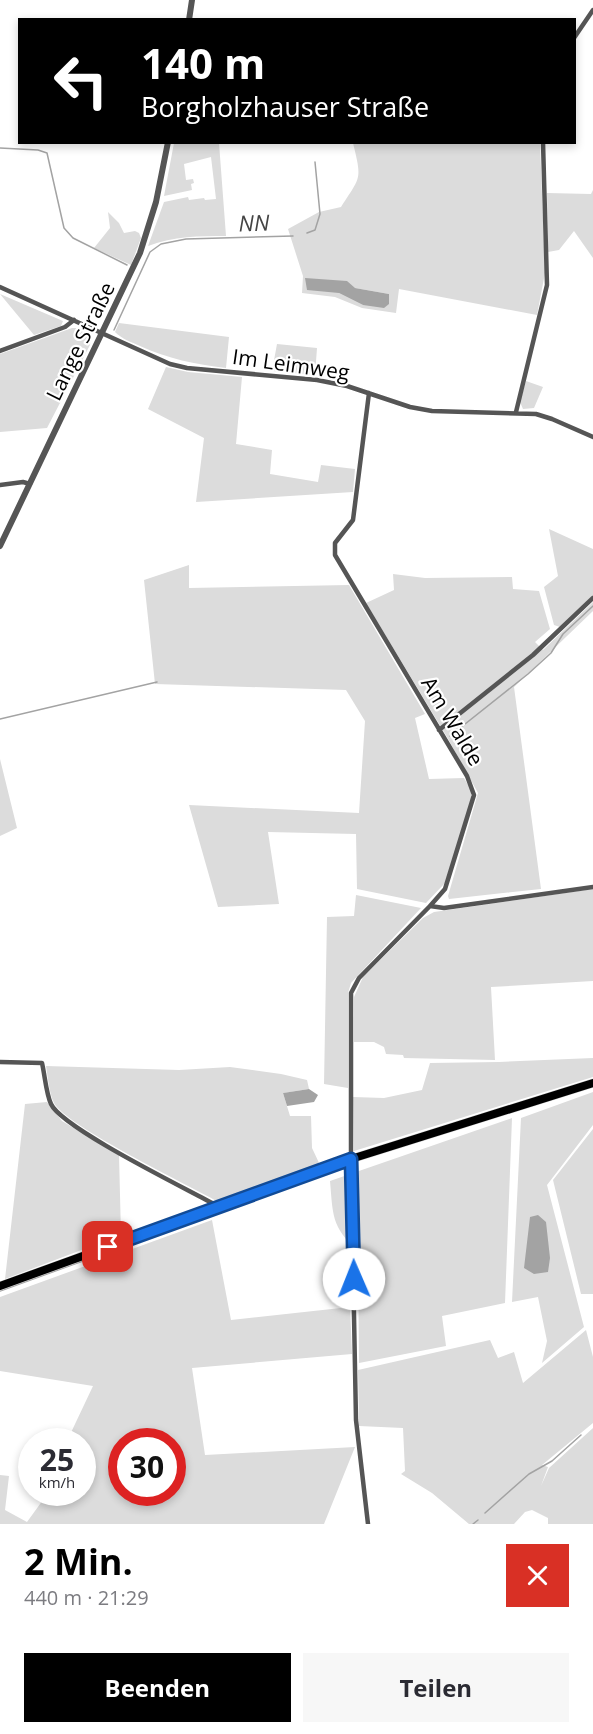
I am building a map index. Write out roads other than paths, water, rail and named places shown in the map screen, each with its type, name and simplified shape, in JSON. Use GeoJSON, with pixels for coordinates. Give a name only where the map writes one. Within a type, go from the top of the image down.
{"type":"FeatureCollection","features":[{"type":"Feature","properties":{"kind":"main road"},"geometry":{"type":"LineString","coordinates":[[0,1286],[351,1159],[593,1083]]}},
{"type":"Feature","properties":{"kind":"street"},"geometry":{"type":"LineString","coordinates":[[189,18],[192,0]]}},
{"type":"Feature","properties":{"kind":"street"},"geometry":{"type":"LineString","coordinates":[[576,36],[593,10]]}},
{"type":"Feature","properties":{"kind":"street","name":"Lange Straße"},"geometry":{"type":"LineString","coordinates":[[0,546],[132,270],[149,228],[168,144]]}},
{"type":"Feature","properties":{"kind":"street"},"geometry":{"type":"LineString","coordinates":[[516,412],[547,285],[543,144]]}},
{"type":"Feature","properties":{"kind":"street","name":"Im Leimweg"},"geometry":{"type":"LineString","coordinates":[[0,287],[154,358],[187,368],[317,380],[369,393],[410,407],[432,411],[536,414],[593,437]]}},
{"type":"Feature","properties":{"kind":"street"},"geometry":{"type":"LineString","coordinates":[[0,351],[65,327],[74,320]]}},
{"type":"Feature","properties":{"kind":"street","name":"Am Walde"},"geometry":{"type":"LineString","coordinates":[[368,1524],[356,1420],[351,1159],[351,993],[358,978],[445,889],[474,795],[467,776],[335,555],[335,543],[353,520],[369,393]]}},
{"type":"Feature","properties":{"kind":"street"},"geometry":{"type":"LineString","coordinates":[[0,485],[23,482],[30,484]]}},
{"type":"Feature","properties":{"kind":"street"},"geometry":{"type":"LineString","coordinates":[[439,730],[533,655],[593,598]]}},
{"type":"Feature","properties":{"kind":"street"},"geometry":{"type":"LineString","coordinates":[[430,906],[444,908],[593,887]]}},
{"type":"Feature","properties":{"kind":"street"},"geometry":{"type":"LineString","coordinates":[[0,1062],[42,1063],[51,1105],[64,1119],[104,1144],[214,1204],[216,1208]]}},
{"type":"Feature","properties":{"kind":"waterway"},"geometry":{"type":"LineString","coordinates":[[0,148],[38,150],[47,153],[64,228],[73,238],[127,265]]}},
{"type":"Feature","properties":{"kind":"waterway","name":"NN"},"geometry":{"type":"LineString","coordinates":[[307,233],[315,230],[320,214],[315,162]]}},
{"type":"Feature","properties":{"kind":"waterway","name":"NN"},"geometry":{"type":"LineString","coordinates":[[114,330],[150,252],[161,244],[186,239],[293,236]]}},
{"type":"Feature","properties":{"kind":"waterway"},"geometry":{"type":"LineString","coordinates":[[450,736],[528,674],[551,653],[563,634],[593,606]]}},
{"type":"Feature","properties":{"kind":"waterway"},"geometry":{"type":"LineString","coordinates":[[0,719],[157,682]]}},
{"type":"Feature","properties":{"kind":"waterway"},"geometry":{"type":"LineString","coordinates":[[148,1237],[207,1216]]}},
{"type":"Feature","properties":{"kind":"waterway"},"geometry":{"type":"LineString","coordinates":[[0,1291],[138,1241]]}},
{"type":"Feature","properties":{"kind":"waterway"},"geometry":{"type":"LineString","coordinates":[[485,1513],[529,1474],[552,1461],[581,1435]]}},
{"type":"Feature","properties":{"kind":"waterway"},"geometry":{"type":"LineString","coordinates":[[473,1524],[478,1520]]}}]}
